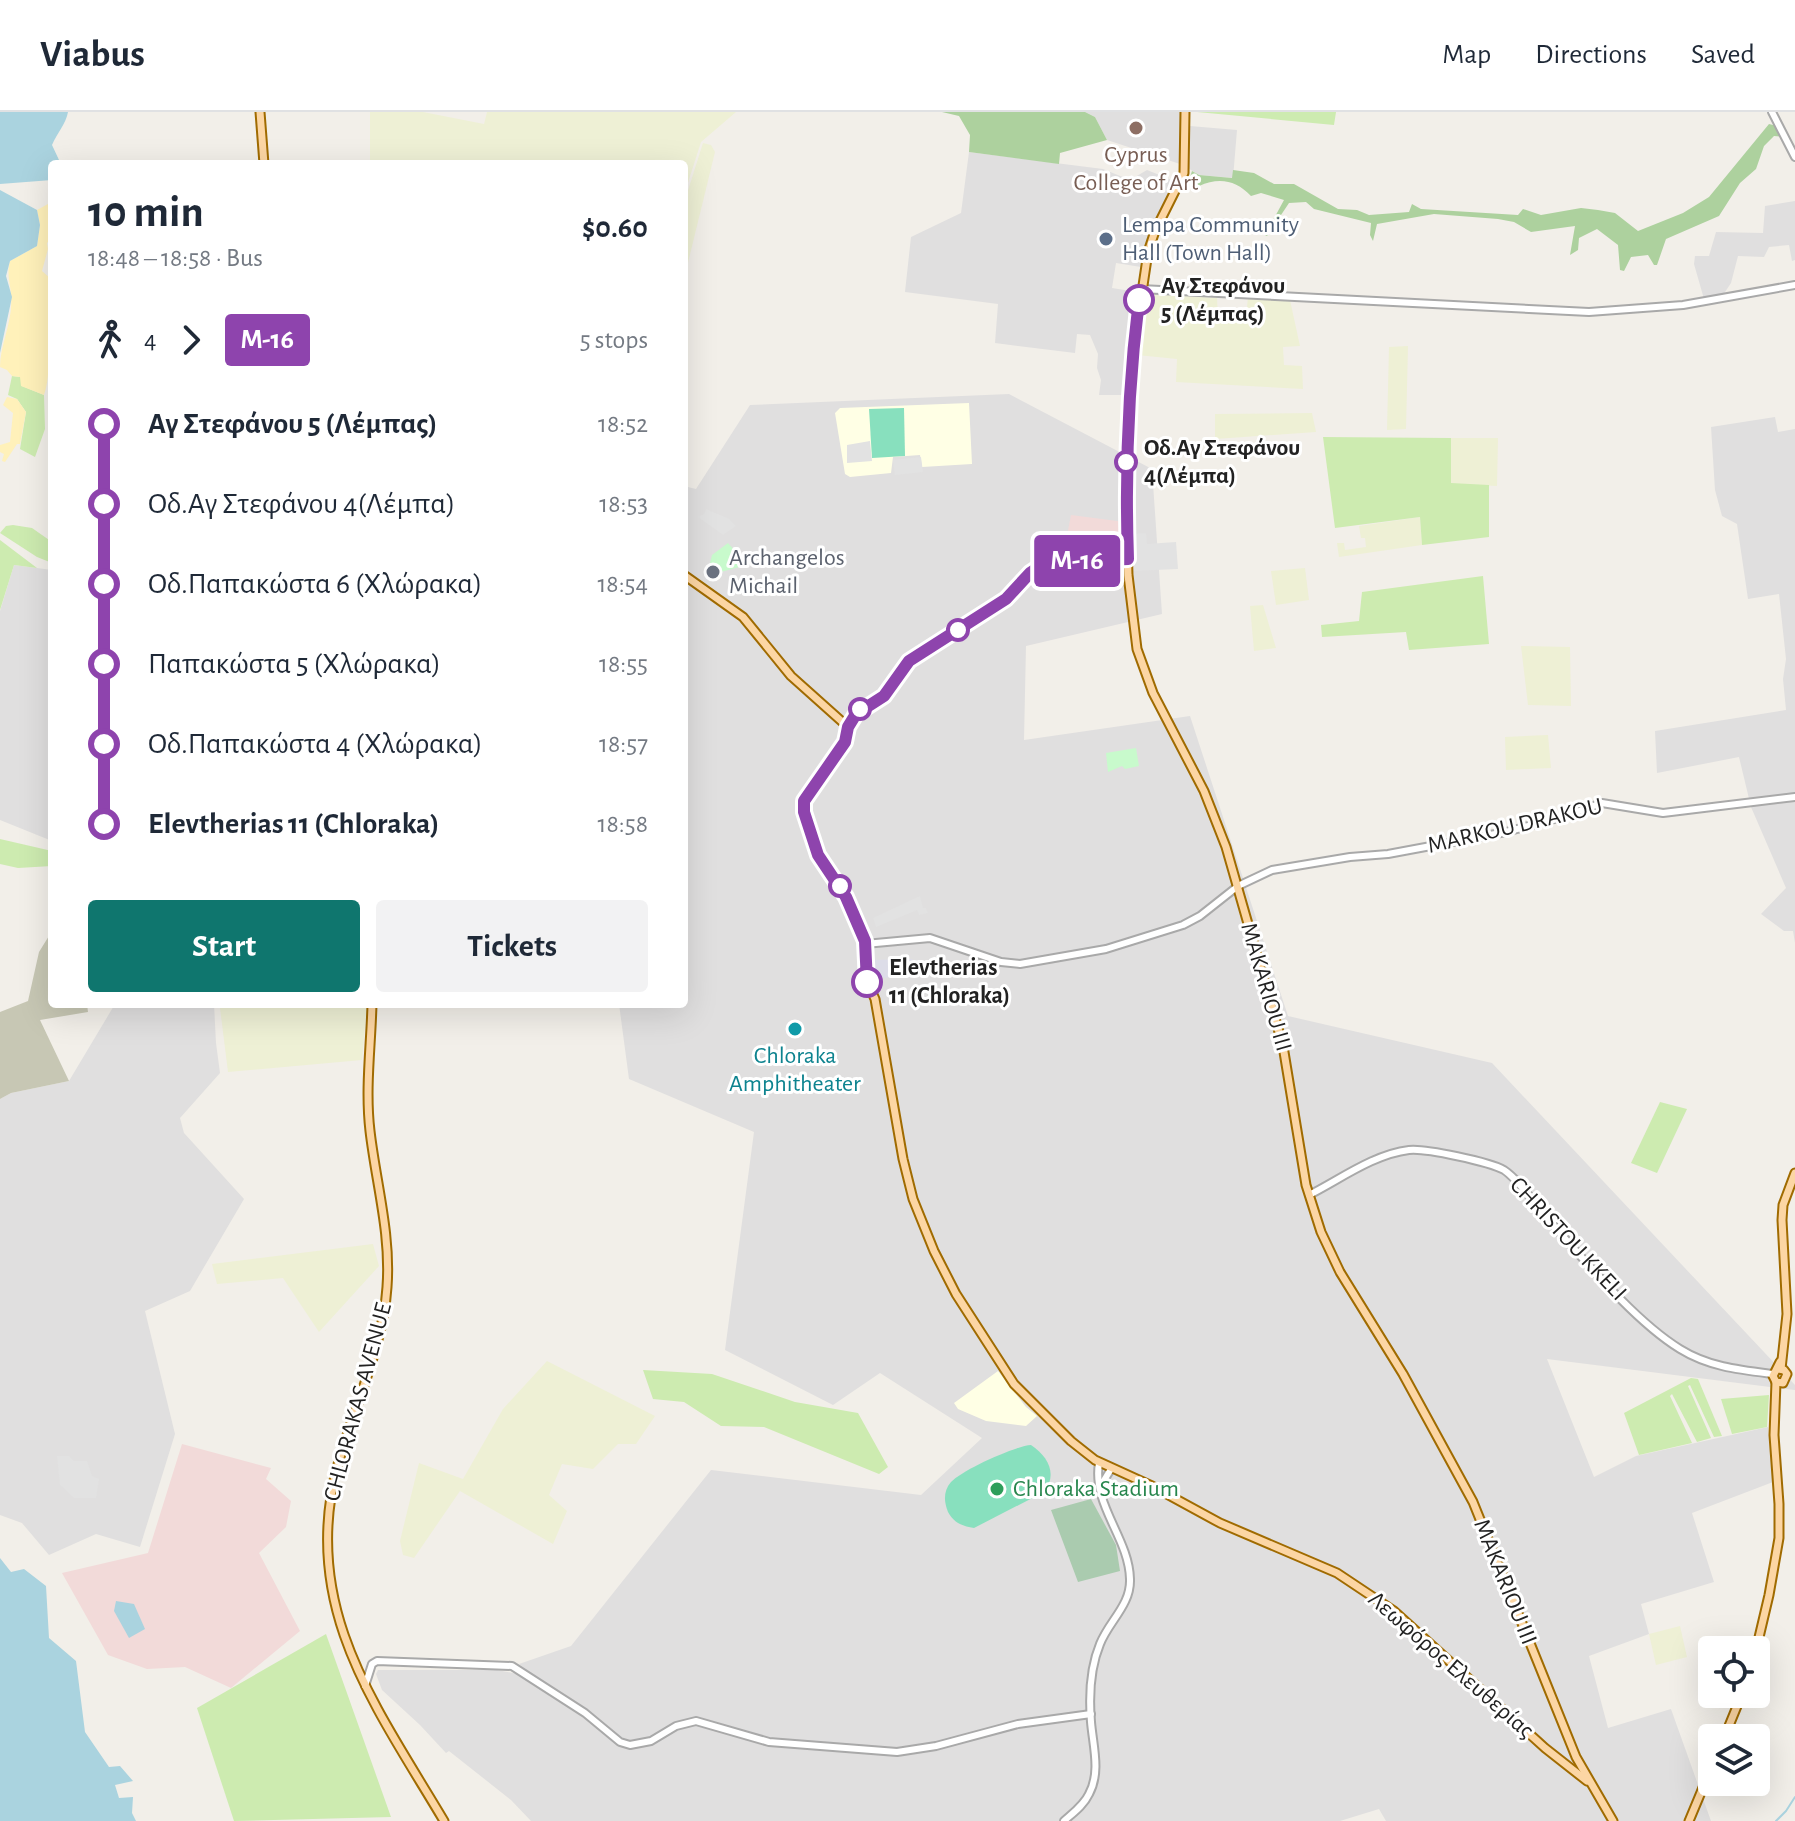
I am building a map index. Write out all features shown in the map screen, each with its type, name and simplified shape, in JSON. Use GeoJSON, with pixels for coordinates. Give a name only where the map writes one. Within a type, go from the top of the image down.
{"type":"FeatureCollection","features":[{"type":"Feature","properties":{"kind":"main road"},"geometry":{"type":"LineString","coordinates":[[260,112],[264,160]]}},
{"type":"Feature","properties":{"kind":"main road","name":"MAKARIOU III"},"geometry":{"type":"LineString","coordinates":[[1185,112],[1184,173],[1153,235],[1141,289],[1127,412],[1125,479],[1128,559],[1137,649],[1146,678],[1208,801],[1238,886],[1285,1054],[1309,1195],[1321,1232],[1336,1264],[1397,1363],[1473,1502],[1576,1757],[1613,1821]]}},
{"type":"Feature","properties":{"kind":"main road"},"geometry":{"type":"LineString","coordinates":[[688,578],[743,617],[791,676],[848,727],[860,709],[884,696],[909,661],[1006,599],[1040,566],[1052,562],[1128,559]]}},
{"type":"Feature","properties":{"kind":"main road","name":"Λεωφόρος Ελευθερίας"},"geometry":{"type":"LineString","coordinates":[[848,727],[845,742],[807,795],[803,807],[818,855],[846,897],[865,944],[868,984],[874,996],[913,1199],[956,1294],[1014,1384],[1071,1441],[1099,1463],[1152,1486],[1220,1523],[1337,1573],[1370,1593],[1589,1782]]}},
{"type":"Feature","properties":{"kind":"main road","name":"CHLORAKAS AVENUE"},"geometry":{"type":"LineString","coordinates":[[372,1008],[369,1117],[384,1213],[387,1286],[377,1341],[335,1477],[327,1533],[330,1582],[338,1619],[365,1686],[444,1821]]}},
{"type":"Feature","properties":{"kind":"main road"},"geometry":{"type":"LineString","coordinates":[[1760,1636],[1779,1538],[1774,1435],[1787,1314],[1782,1220],[1783,1205],[1795,1173]]}},
{"type":"Feature","properties":{"kind":"main road"},"geometry":{"type":"LineString","coordinates":[[1562,1761],[1576,1757]]}},
{"type":"Feature","properties":{"kind":"main road"},"geometry":{"type":"LineString","coordinates":[[1689,1821],[1699,1796]]}},
{"type":"Feature","properties":{"kind":"street"},"geometry":{"type":"LineString","coordinates":[[1772,112],[1795,157]]}},
{"type":"Feature","properties":{"kind":"street"},"geometry":{"type":"LineString","coordinates":[[1141,289],[1589,312],[1683,305],[1795,285]]}},
{"type":"Feature","properties":{"kind":"street","name":"MARKOU DRAKOU"},"geometry":{"type":"LineString","coordinates":[[865,944],[930,938],[1001,962],[1020,964],[1106,949],[1183,925],[1200,916],[1238,886],[1272,870],[1388,854],[1506,832],[1602,803],[1663,813],[1795,797]]}},
{"type":"Feature","properties":{"kind":"street","name":"CHRISTOU KKELI"},"geometry":{"type":"LineString","coordinates":[[1309,1195],[1385,1156],[1405,1150],[1434,1152],[1497,1167],[1511,1177],[1651,1327],[1690,1354],[1732,1369],[1779,1377]]}},
{"type":"Feature","properties":{"kind":"street"},"geometry":{"type":"LineString","coordinates":[[1064,1821],[1087,1798],[1094,1780],[1091,1680],[1100,1644],[1123,1607],[1130,1583],[1126,1557],[1099,1490],[1099,1463]]}},
{"type":"Feature","properties":{"kind":"street"},"geometry":{"type":"LineString","coordinates":[[1099,1490],[1111,1469]]}},
{"type":"Feature","properties":{"kind":"street"},"geometry":{"type":"LineString","coordinates":[[365,1686],[374,1663],[512,1666],[585,1713],[620,1742],[630,1745],[651,1741],[676,1726],[696,1721],[769,1742],[897,1752],[936,1746],[1018,1724],[1091,1714]]}},
{"type":"Feature","properties":{"kind":"shaded area"},"geometry":{"type":"Polygon","coordinates":[[[370,112],[423,112],[484,124],[487,112],[736,112],[701,142],[688,183],[688,160],[370,160],[370,112]]]}},
{"type":"Feature","properties":{"kind":"shaded area"},"geometry":{"type":"Polygon","coordinates":[[[1085,112],[1189,112],[1190,126],[1237,130],[1233,178],[1199,175],[1183,165],[1107,140],[1095,117],[1085,112]]]}},
{"type":"Feature","properties":{"kind":"shaded area"},"geometry":{"type":"Polygon","coordinates":[[[703,143],[711,145],[715,152],[688,263],[688,190],[703,143]]]}},
{"type":"Feature","properties":{"kind":"shaded area"},"geometry":{"type":"Polygon","coordinates":[[[969,152],[1103,169],[1130,180],[1147,170],[1177,182],[1153,227],[1141,267],[1116,263],[1112,288],[1137,292],[1125,395],[1099,395],[1098,354],[1090,335],[1077,334],[1075,353],[995,343],[998,304],[905,292],[911,237],[961,213],[969,152]]]}},
{"type":"Feature","properties":{"kind":"shaded area"},"geometry":{"type":"Polygon","coordinates":[[[1795,201],[1795,260],[1792,261],[1789,245],[1769,247],[1764,257],[1738,256],[1731,283],[1723,295],[1704,299],[1694,264],[1695,256],[1709,256],[1716,232],[1763,233],[1765,206],[1795,201]]]}},
{"type":"Feature","properties":{"kind":"shaded area"},"geometry":{"type":"Polygon","coordinates":[[[1148,294],[1217,298],[1218,316],[1246,317],[1248,297],[1290,300],[1300,346],[1283,347],[1284,365],[1302,366],[1303,389],[1176,382],[1177,359],[1137,355],[1148,294]]]}},
{"type":"Feature","properties":{"kind":"shaded area"},"geometry":{"type":"Polygon","coordinates":[[[1408,346],[1406,429],[1387,430],[1389,347],[1408,346]]]}},
{"type":"Feature","properties":{"kind":"shaded area"},"geometry":{"type":"Polygon","coordinates":[[[1009,394],[1152,469],[1162,614],[1026,646],[1024,740],[1190,716],[1288,1016],[1492,1063],[1795,1385],[1795,1390],[1547,1359],[1594,1477],[1636,1456],[1768,1427],[1773,1482],[1692,1513],[1714,1582],[1641,1604],[1649,1634],[1589,1656],[1608,1728],[1671,1709],[1698,1785],[1698,1796],[1702,1796],[1711,1821],[1386,1821],[1379,1809],[1340,1821],[531,1821],[511,1800],[449,1751],[446,1753],[382,1690],[376,1674],[378,1670],[497,1670],[518,1674],[572,1709],[519,1664],[571,1646],[711,1470],[921,1495],[982,1438],[880,1373],[833,1405],[725,1350],[754,1132],[629,1079],[620,1008],[688,1008],[688,487],[696,489],[750,405],[1009,394]]]}},
{"type":"Feature","properties":{"kind":"shaded area"},"geometry":{"type":"Polygon","coordinates":[[[969,403],[972,464],[922,467],[920,455],[893,457],[891,473],[850,477],[845,474],[835,413],[840,408],[969,403]]]}},
{"type":"Feature","properties":{"kind":"shaded area"},"geometry":{"type":"Polygon","coordinates":[[[1312,413],[1316,432],[1215,439],[1215,414],[1312,413]]]}},
{"type":"Feature","properties":{"kind":"shaded area"},"geometry":{"type":"Polygon","coordinates":[[[1775,417],[1778,432],[1795,429],[1795,943],[1793,931],[1784,931],[1761,914],[1786,888],[1751,807],[1739,757],[1657,773],[1655,731],[1786,710],[1783,679],[1786,659],[1779,594],[1748,599],[1737,524],[1722,516],[1715,490],[1711,427],[1775,417]]]}},
{"type":"Feature","properties":{"kind":"shaded area"},"geometry":{"type":"Polygon","coordinates":[[[1451,438],[1498,438],[1497,486],[1451,484],[1451,438]]]}},
{"type":"Feature","properties":{"kind":"shaded area"},"geometry":{"type":"Polygon","coordinates":[[[870,441],[872,461],[847,463],[847,445],[870,441]]]}},
{"type":"Feature","properties":{"kind":"shaded area"},"geometry":{"type":"Polygon","coordinates":[[[921,457],[923,472],[895,475],[893,460],[921,457]]]}},
{"type":"Feature","properties":{"kind":"shaded area"},"geometry":{"type":"Polygon","coordinates":[[[706,509],[729,519],[736,526],[723,535],[698,517],[706,509]]]}},
{"type":"Feature","properties":{"kind":"shaded area"},"geometry":{"type":"Polygon","coordinates":[[[1071,515],[1125,522],[1125,556],[1075,558],[1066,541],[1071,515]]]}},
{"type":"Feature","properties":{"kind":"shaded area"},"geometry":{"type":"Polygon","coordinates":[[[1420,517],[1422,545],[1339,557],[1337,543],[1344,543],[1345,550],[1366,547],[1359,526],[1420,517]]]}},
{"type":"Feature","properties":{"kind":"shaded area"},"geometry":{"type":"Polygon","coordinates":[[[1146,533],[1147,544],[1176,542],[1178,569],[1132,571],[1130,534],[1146,533]]]}},
{"type":"Feature","properties":{"kind":"shaded area"},"geometry":{"type":"Polygon","coordinates":[[[14,565],[48,569],[48,839],[0,820],[0,611],[14,565]]]}},
{"type":"Feature","properties":{"kind":"shaded area"},"geometry":{"type":"Polygon","coordinates":[[[1305,568],[1309,600],[1276,605],[1271,571],[1305,568]]]}},
{"type":"Feature","properties":{"kind":"shaded area"},"geometry":{"type":"Polygon","coordinates":[[[1263,605],[1276,648],[1254,651],[1250,606],[1263,605]]]}},
{"type":"Feature","properties":{"kind":"shaded area"},"geometry":{"type":"Polygon","coordinates":[[[1521,646],[1570,647],[1571,706],[1528,705],[1521,646]]]}},
{"type":"Feature","properties":{"kind":"shaded area"},"geometry":{"type":"Polygon","coordinates":[[[1548,735],[1551,768],[1506,770],[1505,737],[1548,735]]]}},
{"type":"Feature","properties":{"kind":"shaded area"},"geometry":{"type":"Polygon","coordinates":[[[920,896],[928,913],[919,915],[917,910],[876,927],[873,918],[920,896]]]}},
{"type":"Feature","properties":{"kind":"shaded area"},"geometry":{"type":"Polygon","coordinates":[[[48,937],[48,1008],[88,1008],[88,1012],[40,1020],[69,1081],[11,1093],[0,1099],[0,1012],[28,1001],[39,952],[48,937]]]}},
{"type":"Feature","properties":{"kind":"shaded area"},"geometry":{"type":"Polygon","coordinates":[[[912,959],[915,977],[869,978],[868,960],[912,959]]]}},
{"type":"Feature","properties":{"kind":"shaded area"},"geometry":{"type":"Polygon","coordinates":[[[113,1008],[214,1008],[220,1073],[180,1118],[184,1133],[244,1199],[190,1291],[145,1311],[175,1434],[140,1547],[96,1534],[49,1555],[22,1523],[0,1515],[0,1099],[11,1093],[69,1081],[113,1008]]]}},
{"type":"Feature","properties":{"kind":"shaded area"},"geometry":{"type":"Polygon","coordinates":[[[220,1008],[367,1008],[362,1060],[228,1072],[220,1008]]]}},
{"type":"Feature","properties":{"kind":"shaded area"},"geometry":{"type":"Polygon","coordinates":[[[373,1244],[379,1266],[319,1332],[283,1278],[217,1284],[212,1264],[373,1244]]]}},
{"type":"Feature","properties":{"kind":"shaded area"},"geometry":{"type":"Polygon","coordinates":[[[547,1361],[655,1416],[636,1444],[618,1444],[593,1469],[562,1464],[549,1495],[567,1511],[553,1544],[460,1491],[414,1558],[403,1555],[400,1541],[419,1463],[463,1479],[503,1409],[547,1361]]]}},
{"type":"Feature","properties":{"kind":"shaded area"},"geometry":{"type":"Polygon","coordinates":[[[998,1371],[1026,1407],[1037,1416],[1026,1426],[986,1421],[958,1409],[954,1403],[998,1371]]]}},
{"type":"Feature","properties":{"kind":"shaded area"},"geometry":{"type":"Polygon","coordinates":[[[182,1444],[271,1468],[266,1479],[291,1501],[286,1527],[259,1553],[300,1631],[231,1688],[185,1667],[147,1669],[108,1655],[62,1573],[148,1553],[182,1444]]]}},
{"type":"Feature","properties":{"kind":"shaded area"},"geometry":{"type":"Polygon","coordinates":[[[57,1456],[87,1461],[92,1476],[99,1479],[96,1498],[74,1498],[60,1485],[57,1456]]]}},
{"type":"Feature","properties":{"kind":"shaded area"},"geometry":{"type":"Polygon","coordinates":[[[1091,1499],[1116,1545],[1120,1571],[1078,1582],[1051,1510],[1091,1499]]]}},
{"type":"Feature","properties":{"kind":"shaded area"},"geometry":{"type":"Polygon","coordinates":[[[1680,1626],[1687,1657],[1656,1665],[1649,1634],[1680,1626]]]}},
{"type":"Feature","properties":{"kind":"green space"},"geometry":{"type":"Polygon","coordinates":[[[942,112],[1085,112],[1095,117],[1107,140],[1060,153],[1059,164],[969,152],[970,135],[959,116],[942,112]]]}},
{"type":"Feature","properties":{"kind":"green space"},"geometry":{"type":"Polygon","coordinates":[[[1197,112],[1336,112],[1334,125],[1197,112]]]}},
{"type":"Feature","properties":{"kind":"green space"},"geometry":{"type":"Polygon","coordinates":[[[1769,124],[1777,126],[1784,137],[1774,136],[1764,146],[1756,169],[1740,183],[1719,216],[1666,239],[1657,265],[1648,255],[1631,257],[1624,271],[1620,270],[1618,245],[1597,229],[1579,238],[1578,250],[1570,255],[1575,226],[1531,232],[1514,222],[1498,219],[1434,214],[1377,224],[1373,241],[1371,223],[1314,209],[1306,202],[1289,203],[1267,236],[1284,200],[1261,193],[1251,196],[1239,186],[1227,182],[1199,186],[1188,183],[1192,171],[1199,175],[1232,178],[1233,170],[1254,173],[1274,184],[1294,184],[1338,209],[1357,210],[1369,215],[1409,212],[1412,204],[1421,209],[1518,215],[1523,209],[1541,215],[1581,208],[1615,213],[1638,231],[1683,213],[1709,197],[1769,124]]]}},
{"type":"Feature","properties":{"kind":"green space"},"geometry":{"type":"Polygon","coordinates":[[[12,376],[21,377],[22,386],[44,395],[45,429],[35,457],[20,449],[26,412],[17,399],[8,395],[12,376]]]}},
{"type":"Feature","properties":{"kind":"green space"},"geometry":{"type":"Polygon","coordinates":[[[904,408],[905,456],[872,458],[869,409],[904,408]]]}},
{"type":"Feature","properties":{"kind":"green space"},"geometry":{"type":"Polygon","coordinates":[[[1323,437],[1451,438],[1451,483],[1489,485],[1489,537],[1422,545],[1420,517],[1335,528],[1323,437]]]}},
{"type":"Feature","properties":{"kind":"green space"},"geometry":{"type":"Polygon","coordinates":[[[6,526],[32,528],[48,539],[48,561],[0,533],[6,526]]]}},
{"type":"Feature","properties":{"kind":"green space"},"geometry":{"type":"Polygon","coordinates":[[[0,540],[37,568],[14,565],[0,610],[0,540]]]}},
{"type":"Feature","properties":{"kind":"green space"},"geometry":{"type":"Polygon","coordinates":[[[728,543],[743,566],[721,572],[709,567],[712,555],[728,543]]]}},
{"type":"Feature","properties":{"kind":"green space"},"geometry":{"type":"Polygon","coordinates":[[[1483,576],[1489,644],[1409,650],[1406,632],[1322,637],[1321,625],[1359,621],[1362,592],[1483,576]]]}},
{"type":"Feature","properties":{"kind":"green space"},"geometry":{"type":"Polygon","coordinates":[[[1136,748],[1139,766],[1125,769],[1122,766],[1108,772],[1106,753],[1136,748]]]}},
{"type":"Feature","properties":{"kind":"green space"},"geometry":{"type":"Polygon","coordinates":[[[0,839],[48,850],[48,866],[18,868],[0,864],[0,839]]]}},
{"type":"Feature","properties":{"kind":"green space"},"geometry":{"type":"Polygon","coordinates":[[[1660,1102],[1687,1109],[1657,1173],[1631,1163],[1660,1102]]]}},
{"type":"Feature","properties":{"kind":"green space"},"geometry":{"type":"Polygon","coordinates":[[[643,1370],[712,1374],[795,1402],[858,1413],[888,1467],[879,1474],[764,1427],[721,1426],[684,1402],[653,1399],[643,1370]]]}},
{"type":"Feature","properties":{"kind":"green space"},"geometry":{"type":"Polygon","coordinates":[[[1691,1378],[1698,1379],[1722,1436],[1714,1437],[1690,1385],[1711,1438],[1697,1442],[1672,1394],[1670,1396],[1692,1443],[1639,1455],[1624,1413],[1691,1378]]]}},
{"type":"Feature","properties":{"kind":"green space"},"geometry":{"type":"Polygon","coordinates":[[[1769,1395],[1767,1427],[1732,1434],[1721,1399],[1769,1395]]]}},
{"type":"Feature","properties":{"kind":"green space","name":"Chloraka Stadium"},"geometry":{"type":"Polygon","coordinates":[[[1031,1445],[1046,1460],[1051,1473],[1044,1492],[974,1528],[953,1519],[945,1500],[951,1482],[989,1459],[1031,1445]]]}},
{"type":"Feature","properties":{"kind":"green space"},"geometry":{"type":"Polygon","coordinates":[[[326,1634],[391,1817],[234,1821],[197,1708],[326,1634]]]}},
{"type":"Feature","properties":{"kind":"sand"},"geometry":{"type":"Polygon","coordinates":[[[48,204],[48,249],[42,271],[48,276],[48,376],[44,395],[21,386],[20,377],[12,376],[0,367],[11,307],[10,261],[37,246],[40,225],[37,210],[48,204]]]}},
{"type":"Feature","properties":{"kind":"sand"},"geometry":{"type":"Polygon","coordinates":[[[7,397],[17,399],[26,412],[20,444],[5,462],[2,461],[4,454],[0,452],[0,445],[10,442],[13,413],[3,405],[7,397]]]}},
{"type":"Feature","properties":{"kind":"water"},"geometry":{"type":"Polygon","coordinates":[[[0,112],[68,112],[52,145],[59,160],[48,160],[48,180],[0,184],[0,112]]]}},
{"type":"Feature","properties":{"kind":"water"},"geometry":{"type":"Polygon","coordinates":[[[0,190],[37,210],[40,225],[37,246],[10,261],[6,276],[12,297],[0,353],[0,190]]]}},
{"type":"Feature","properties":{"kind":"water"},"geometry":{"type":"Polygon","coordinates":[[[0,1558],[11,1572],[24,1569],[46,1586],[49,1638],[76,1661],[85,1732],[109,1767],[120,1766],[133,1781],[115,1785],[119,1798],[133,1797],[132,1813],[136,1821],[0,1821],[0,1558]]]}},
{"type":"Feature","properties":{"kind":"water"},"geometry":{"type":"Polygon","coordinates":[[[116,1601],[134,1604],[145,1629],[129,1638],[114,1611],[116,1601]]]}},
{"type":"Feature","properties":{"kind":"waterway"},"geometry":{"type":"LineString","coordinates":[[1776,1821],[1795,1797]]}},
{"type":"Feature","properties":{"kind":"bus line","name":"M-16"},"geometry":{"type":"LineString","coordinates":[[867,982],[865,941],[842,889],[818,855],[804,812],[804,801],[845,742],[848,727],[856,714],[884,696],[903,667],[919,653],[1006,599],[1030,573],[1045,563],[1128,559],[1125,479],[1127,412],[1139,300]]}},
{"type":"Feature","properties":{"kind":"place","name":"Cyprus College of Art"},"geometry":{"type":"Point","coordinates":[1136,128]}},
{"type":"Feature","properties":{"kind":"place","name":"Lempa Community Hall (Town Hall)"},"geometry":{"type":"Point","coordinates":[1106,239]}},
{"type":"Feature","properties":{"kind":"place","name":"Αγ Στεφάνου 5 (Λέμπας)"},"geometry":{"type":"Point","coordinates":[1139,300]}},
{"type":"Feature","properties":{"kind":"place","name":"Οδ.Αγ Στεφάνου 4(Λέμπα)"},"geometry":{"type":"Point","coordinates":[1126,462]}},
{"type":"Feature","properties":{"kind":"place","name":"Archangelos Michail"},"geometry":{"type":"Point","coordinates":[713,572]}},
{"type":"Feature","properties":{"kind":"place","name":"Elevtherias 11 (Chloraka)"},"geometry":{"type":"Point","coordinates":[867,982]}},
{"type":"Feature","properties":{"kind":"place","name":"Chloraka Amphitheater"},"geometry":{"type":"Point","coordinates":[795,1029]}},
{"type":"Feature","properties":{"kind":"place","name":"Chloraka Stadium"},"geometry":{"type":"Point","coordinates":[997,1489]}}]}
